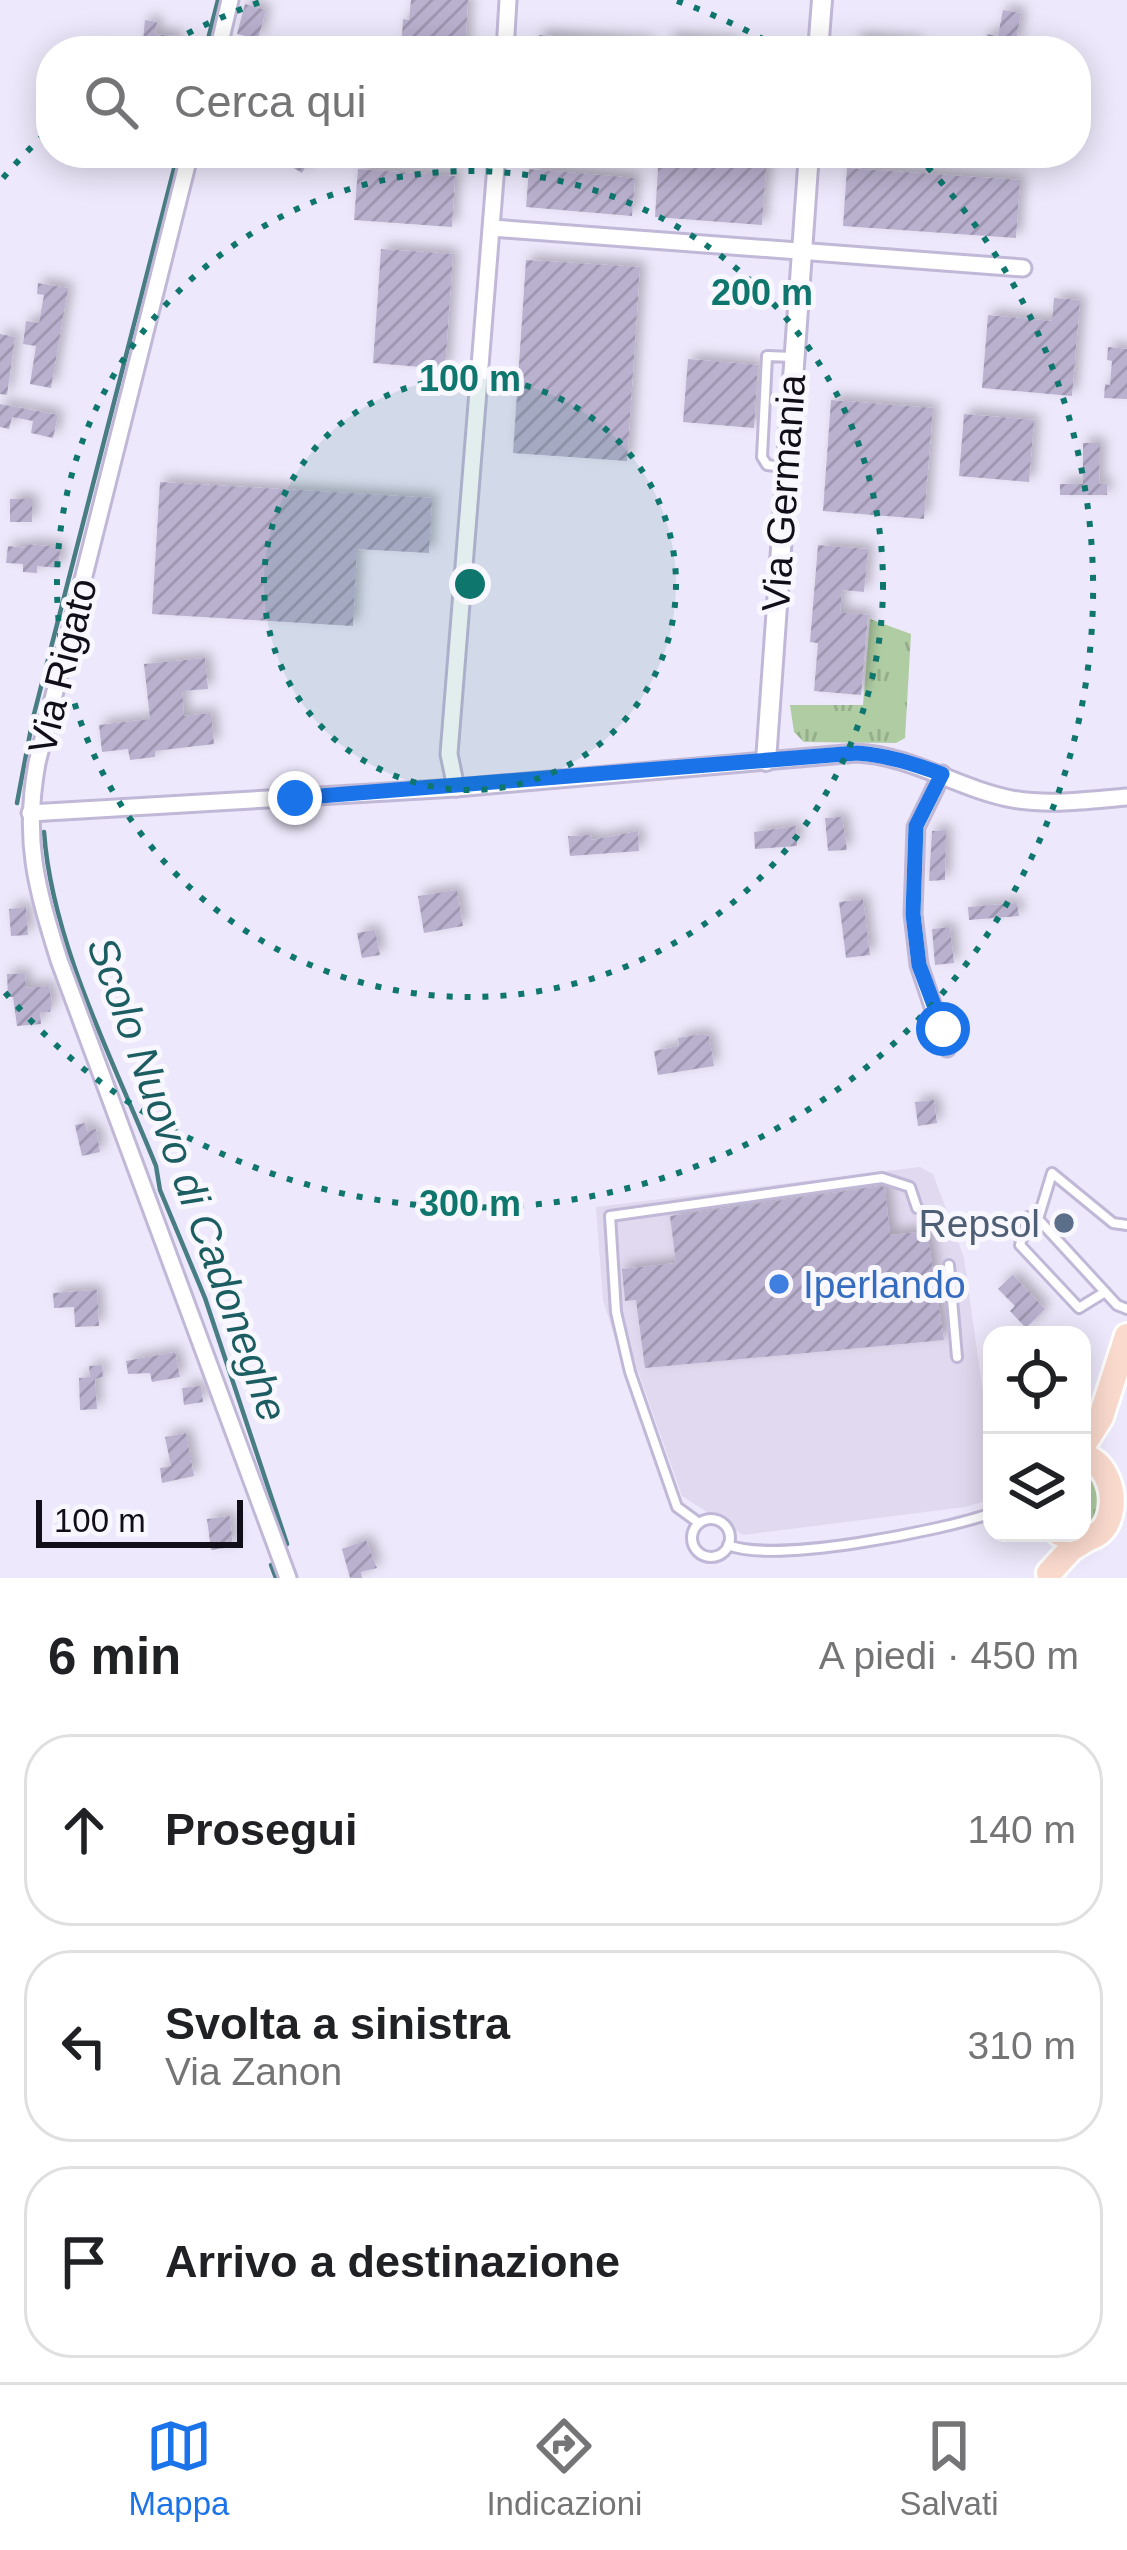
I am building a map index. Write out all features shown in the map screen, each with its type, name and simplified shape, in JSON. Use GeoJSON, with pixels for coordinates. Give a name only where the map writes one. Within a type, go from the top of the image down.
{"type":"FeatureCollection","features":[{"type":"Feature","properties":{"kind":"main road"},"geometry":{"type":"LineString","coordinates":[[1090,1434],[1101,1417],[1127,1336]]}},
{"type":"Feature","properties":{"kind":"main road"},"geometry":{"type":"LineString","coordinates":[[1091,1537],[1111,1528],[1121,1511],[1123,1492],[1110,1467],[1101,1417]]}},
{"type":"Feature","properties":{"kind":"main road"},"geometry":{"type":"LineString","coordinates":[[1091,1460],[1110,1467]]}},
{"type":"Feature","properties":{"kind":"main road"},"geometry":{"type":"LineString","coordinates":[[1049,1576],[1058,1542]]}},
{"type":"Feature","properties":{"kind":"main road"},"geometry":{"type":"LineString","coordinates":[[1049,1576],[1082,1542]]}},
{"type":"Feature","properties":{"kind":"street"},"geometry":{"type":"LineString","coordinates":[[222,36],[230,0]]}},
{"type":"Feature","properties":{"kind":"street"},"geometry":{"type":"LineString","coordinates":[[506,36],[508,0]]}},
{"type":"Feature","properties":{"kind":"street"},"geometry":{"type":"LineString","coordinates":[[819,36],[822,0]]}},
{"type":"Feature","properties":{"kind":"street","name":"Via Rigato"},"geometry":{"type":"LineString","coordinates":[[186,168],[38,763],[31,813],[33,867],[59,959],[288,1578]]}},
{"type":"Feature","properties":{"kind":"street"},"geometry":{"type":"LineString","coordinates":[[456,788],[449,754],[496,168]]}},
{"type":"Feature","properties":{"kind":"street","name":"Via Germania"},"geometry":{"type":"LineString","coordinates":[[766,760],[808,168]]}},
{"type":"Feature","properties":{"kind":"street"},"geometry":{"type":"LineString","coordinates":[[491,228],[1024,268]]}},
{"type":"Feature","properties":{"kind":"street"},"geometry":{"type":"LineString","coordinates":[[31,813],[456,788],[857,753],[883,755],[1012,799],[1049,802],[1127,797]]}},
{"type":"Feature","properties":{"kind":"street"},"geometry":{"type":"LineString","coordinates":[[942,774],[916,826],[913,914],[919,965],[946,1048]]}},
{"type":"Feature","properties":{"kind":"lane"},"geometry":{"type":"LineString","coordinates":[[1038,1219],[1052,1173],[1113,1223],[1127,1225]]}},
{"type":"Feature","properties":{"kind":"lane"},"geometry":{"type":"LineString","coordinates":[[699,1523],[677,1507],[631,1372],[616,1312],[610,1216],[882,1178],[910,1186],[917,1208]]}},
{"type":"Feature","properties":{"kind":"lane"},"geometry":{"type":"LineString","coordinates":[[1105,1292],[1079,1309],[1020,1245],[1028,1217],[1038,1219],[1105,1292],[1127,1309]]}},
{"type":"Feature","properties":{"kind":"lane"},"geometry":{"type":"LineString","coordinates":[[949,1265],[957,1357]]}},
{"type":"Feature","properties":{"kind":"lane"},"geometry":{"type":"LineString","coordinates":[[728,1546],[749,1554],[839,1544],[952,1527],[983,1516]]}},
{"type":"Feature","properties":{"kind":"lane"},"geometry":{"type":"LineString","coordinates":[[711,1519],[729,1533],[728,1546],[714,1557],[697,1551],[692,1534],[699,1523],[711,1519]]}},
{"type":"Feature","properties":{"kind":"shaded area"},"geometry":{"type":"Polygon","coordinates":[[[920,1167],[933,1174],[964,1258],[983,1393],[983,1502],[743,1535],[682,1496],[638,1371],[626,1374],[603,1300],[596,1207],[920,1167]]]}},
{"type":"Feature","properties":{"kind":"green space"},"geometry":{"type":"Polygon","coordinates":[[[870,619],[911,634],[905,738],[896,743],[804,742],[794,732],[790,705],[863,705],[870,619]]]}},
{"type":"Feature","properties":{"kind":"green space"},"geometry":{"type":"Polygon","coordinates":[[[1091,1470],[1103,1474],[1111,1515],[1091,1527],[1091,1470]]]}},
{"type":"Feature","properties":{"kind":"building"},"geometry":{"type":"Polygon","coordinates":[[[411,0],[468,0],[466,36],[402,36],[403,19],[409,20],[411,0]]]}},
{"type":"Feature","properties":{"kind":"building"},"geometry":{"type":"Polygon","coordinates":[[[245,4],[266,10],[259,36],[237,34],[245,4]]]}},
{"type":"Feature","properties":{"kind":"building"},"geometry":{"type":"Polygon","coordinates":[[[1003,10],[1021,13],[1017,36],[998,36],[1003,10]]]}},
{"type":"Feature","properties":{"kind":"building"},"geometry":{"type":"Polygon","coordinates":[[[145,20],[157,22],[155,34],[177,36],[143,36],[145,20]]]}},
{"type":"Feature","properties":{"kind":"building"},"geometry":{"type":"Polygon","coordinates":[[[658,168],[766,168],[762,225],[655,217],[658,168]]]}},
{"type":"Feature","properties":{"kind":"building"},"geometry":{"type":"Polygon","coordinates":[[[847,168],[1020,180],[1016,238],[843,226],[847,168]]]}},
{"type":"Feature","properties":{"kind":"building"},"geometry":{"type":"Polygon","coordinates":[[[358,169],[455,176],[452,227],[354,220],[358,169]]]}},
{"type":"Feature","properties":{"kind":"building"},"geometry":{"type":"Polygon","coordinates":[[[529,169],[635,178],[632,216],[526,207],[529,169]]]}},
{"type":"Feature","properties":{"kind":"building"},"geometry":{"type":"Polygon","coordinates":[[[381,249],[453,254],[445,369],[373,363],[381,249]]]}},
{"type":"Feature","properties":{"kind":"building"},"geometry":{"type":"Polygon","coordinates":[[[526,260],[640,267],[627,461],[513,453],[526,260]]]}},
{"type":"Feature","properties":{"kind":"building"},"geometry":{"type":"Polygon","coordinates":[[[38,283],[68,288],[51,388],[30,384],[36,346],[23,344],[26,321],[39,323],[44,295],[37,294],[38,283]]]}},
{"type":"Feature","properties":{"kind":"building"},"geometry":{"type":"Polygon","coordinates":[[[1054,298],[1080,300],[1072,396],[982,388],[988,315],[1052,321],[1054,298]]]}},
{"type":"Feature","properties":{"kind":"building"},"geometry":{"type":"Polygon","coordinates":[[[0,334],[15,337],[7,395],[0,394],[0,334]]]}},
{"type":"Feature","properties":{"kind":"building"},"geometry":{"type":"Polygon","coordinates":[[[1108,347],[1127,349],[1127,399],[1104,398],[1112,361],[1107,360],[1108,347]]]}},
{"type":"Feature","properties":{"kind":"building"},"geometry":{"type":"Polygon","coordinates":[[[688,359],[758,365],[754,428],[683,422],[688,359]]]}},
{"type":"Feature","properties":{"kind":"building"},"geometry":{"type":"Polygon","coordinates":[[[831,400],[933,408],[924,519],[823,511],[831,400]]]}},
{"type":"Feature","properties":{"kind":"building"},"geometry":{"type":"Polygon","coordinates":[[[0,404],[58,415],[53,438],[31,433],[33,421],[12,417],[9,429],[0,427],[0,404]]]}},
{"type":"Feature","properties":{"kind":"building"},"geometry":{"type":"Polygon","coordinates":[[[964,414],[1034,420],[1029,482],[959,476],[964,414]]]}},
{"type":"Feature","properties":{"kind":"building"},"geometry":{"type":"Polygon","coordinates":[[[1083,443],[1100,443],[1099,484],[1107,484],[1107,495],[1060,495],[1060,484],[1083,484],[1083,443]]]}},
{"type":"Feature","properties":{"kind":"building"},"geometry":{"type":"Polygon","coordinates":[[[160,482],[432,498],[429,553],[357,549],[353,626],[152,614],[160,482]]]}},
{"type":"Feature","properties":{"kind":"building"},"geometry":{"type":"Polygon","coordinates":[[[10,499],[32,499],[32,522],[10,522],[10,499]]]}},
{"type":"Feature","properties":{"kind":"building"},"geometry":{"type":"Polygon","coordinates":[[[25,544],[60,547],[59,568],[37,566],[37,573],[23,572],[23,564],[6,563],[8,546],[25,548],[25,544]]]}},
{"type":"Feature","properties":{"kind":"building"},"geometry":{"type":"Polygon","coordinates":[[[818,545],[868,549],[864,592],[842,590],[840,612],[868,615],[861,695],[814,691],[818,643],[810,642],[818,545]]]}},
{"type":"Feature","properties":{"kind":"building"},"geometry":{"type":"Polygon","coordinates":[[[205,658],[208,689],[182,691],[184,716],[211,713],[214,744],[155,751],[155,757],[130,760],[128,749],[102,752],[99,725],[150,719],[144,664],[205,658]]]}},
{"type":"Feature","properties":{"kind":"building"},"geometry":{"type":"Polygon","coordinates":[[[842,817],[847,850],[828,851],[825,818],[842,817]]]}},
{"type":"Feature","properties":{"kind":"building"},"geometry":{"type":"Polygon","coordinates":[[[796,826],[797,846],[755,849],[754,832],[796,826]]]}},
{"type":"Feature","properties":{"kind":"building"},"geometry":{"type":"Polygon","coordinates":[[[946,830],[945,880],[929,881],[932,831],[946,830]]]}},
{"type":"Feature","properties":{"kind":"building"},"geometry":{"type":"Polygon","coordinates":[[[638,831],[639,851],[570,856],[568,836],[591,835],[592,840],[638,831]]]}},
{"type":"Feature","properties":{"kind":"building"},"geometry":{"type":"Polygon","coordinates":[[[457,890],[463,926],[424,933],[418,896],[457,890]]]}},
{"type":"Feature","properties":{"kind":"building"},"geometry":{"type":"Polygon","coordinates":[[[863,899],[870,955],[846,958],[839,902],[863,899]]]}},
{"type":"Feature","properties":{"kind":"building"},"geometry":{"type":"Polygon","coordinates":[[[1017,903],[1019,916],[969,920],[968,907],[1017,903]]]}},
{"type":"Feature","properties":{"kind":"building"},"geometry":{"type":"Polygon","coordinates":[[[26,907],[28,935],[11,936],[9,909],[26,907]]]}},
{"type":"Feature","properties":{"kind":"building"},"geometry":{"type":"Polygon","coordinates":[[[950,927],[954,963],[935,965],[932,929],[950,927]]]}},
{"type":"Feature","properties":{"kind":"building"},"geometry":{"type":"Polygon","coordinates":[[[375,930],[380,955],[362,958],[357,933],[375,930]]]}},
{"type":"Feature","properties":{"kind":"building"},"geometry":{"type":"Polygon","coordinates":[[[7,974],[25,974],[26,988],[49,986],[52,1004],[50,1012],[40,1012],[41,1024],[17,1026],[7,974]]]}},
{"type":"Feature","properties":{"kind":"building"},"geometry":{"type":"Polygon","coordinates":[[[709,1036],[714,1066],[658,1075],[654,1051],[679,1046],[678,1038],[709,1036]]]}},
{"type":"Feature","properties":{"kind":"building"},"geometry":{"type":"Polygon","coordinates":[[[934,1100],[937,1123],[918,1126],[915,1102],[934,1100]]]}},
{"type":"Feature","properties":{"kind":"building"},"geometry":{"type":"Polygon","coordinates":[[[85,1123],[87,1131],[96,1129],[100,1152],[82,1156],[75,1125],[85,1123]]]}},
{"type":"Feature","properties":{"kind":"building","name":"Iperlando"},"geometry":{"type":"Polygon","coordinates":[[[881,1186],[890,1235],[927,1231],[944,1340],[645,1368],[636,1300],[625,1301],[622,1269],[676,1263],[670,1216],[881,1186]]]}},
{"type":"Feature","properties":{"kind":"building"},"geometry":{"type":"Polygon","coordinates":[[[1013,1275],[1045,1309],[1024,1326],[1010,1311],[1015,1306],[998,1289],[1013,1275]]]}},
{"type":"Feature","properties":{"kind":"building"},"geometry":{"type":"Polygon","coordinates":[[[97,1290],[99,1326],[75,1327],[74,1307],[54,1308],[53,1293],[97,1290]]]}},
{"type":"Feature","properties":{"kind":"building"},"geometry":{"type":"Polygon","coordinates":[[[175,1352],[180,1377],[152,1382],[150,1373],[128,1374],[126,1361],[175,1352]]]}},
{"type":"Feature","properties":{"kind":"building"},"geometry":{"type":"Polygon","coordinates":[[[102,1365],[103,1377],[95,1379],[97,1409],[80,1410],[79,1378],[90,1377],[89,1366],[102,1365]]]}},
{"type":"Feature","properties":{"kind":"building"},"geometry":{"type":"Polygon","coordinates":[[[201,1386],[203,1402],[184,1405],[182,1388],[201,1386]]]}},
{"type":"Feature","properties":{"kind":"building"},"geometry":{"type":"Polygon","coordinates":[[[186,1433],[194,1476],[162,1483],[160,1468],[171,1466],[165,1437],[186,1433]]]}},
{"type":"Feature","properties":{"kind":"building"},"geometry":{"type":"Polygon","coordinates":[[[230,1516],[233,1547],[211,1550],[207,1519],[230,1516]]]}},
{"type":"Feature","properties":{"kind":"building"},"geometry":{"type":"Polygon","coordinates":[[[366,1540],[377,1568],[361,1572],[362,1578],[350,1578],[342,1549],[366,1540]]]}},
{"type":"Feature","properties":{"kind":"waterway","name":"Scolo Nuovo di Cadoneghe"},"geometry":{"type":"LineString","coordinates":[[209,36],[218,0]]}},
{"type":"Feature","properties":{"kind":"waterway","name":"Scolo Nuovo di Cadoneghe"},"geometry":{"type":"LineString","coordinates":[[17,803],[33,718],[174,168]]}},
{"type":"Feature","properties":{"kind":"waterway","name":"Scolo Nuovo di Cadoneghe"},"geometry":{"type":"LineString","coordinates":[[44,832],[49,874],[72,959],[205,1298],[287,1544]]}},
{"type":"Feature","properties":{"kind":"waterway","name":"Scolo Nuovo di Cadoneghe"},"geometry":{"type":"LineString","coordinates":[[271,1565],[276,1578]]}},
{"type":"Feature","properties":{"kind":"place","name":"Repsol"},"geometry":{"type":"Point","coordinates":[1064,1223]}},
{"type":"Feature","properties":{"kind":"place","name":"Iperlando"},"geometry":{"type":"Point","coordinates":[779,1284]}},
{"type":"Feature","properties":{"kind":"route"},"geometry":{"type":"LineString","coordinates":[[295,798],[857,753],[923,767],[942,774],[916,826],[913,914],[923,980],[943,1029]]}}]}
